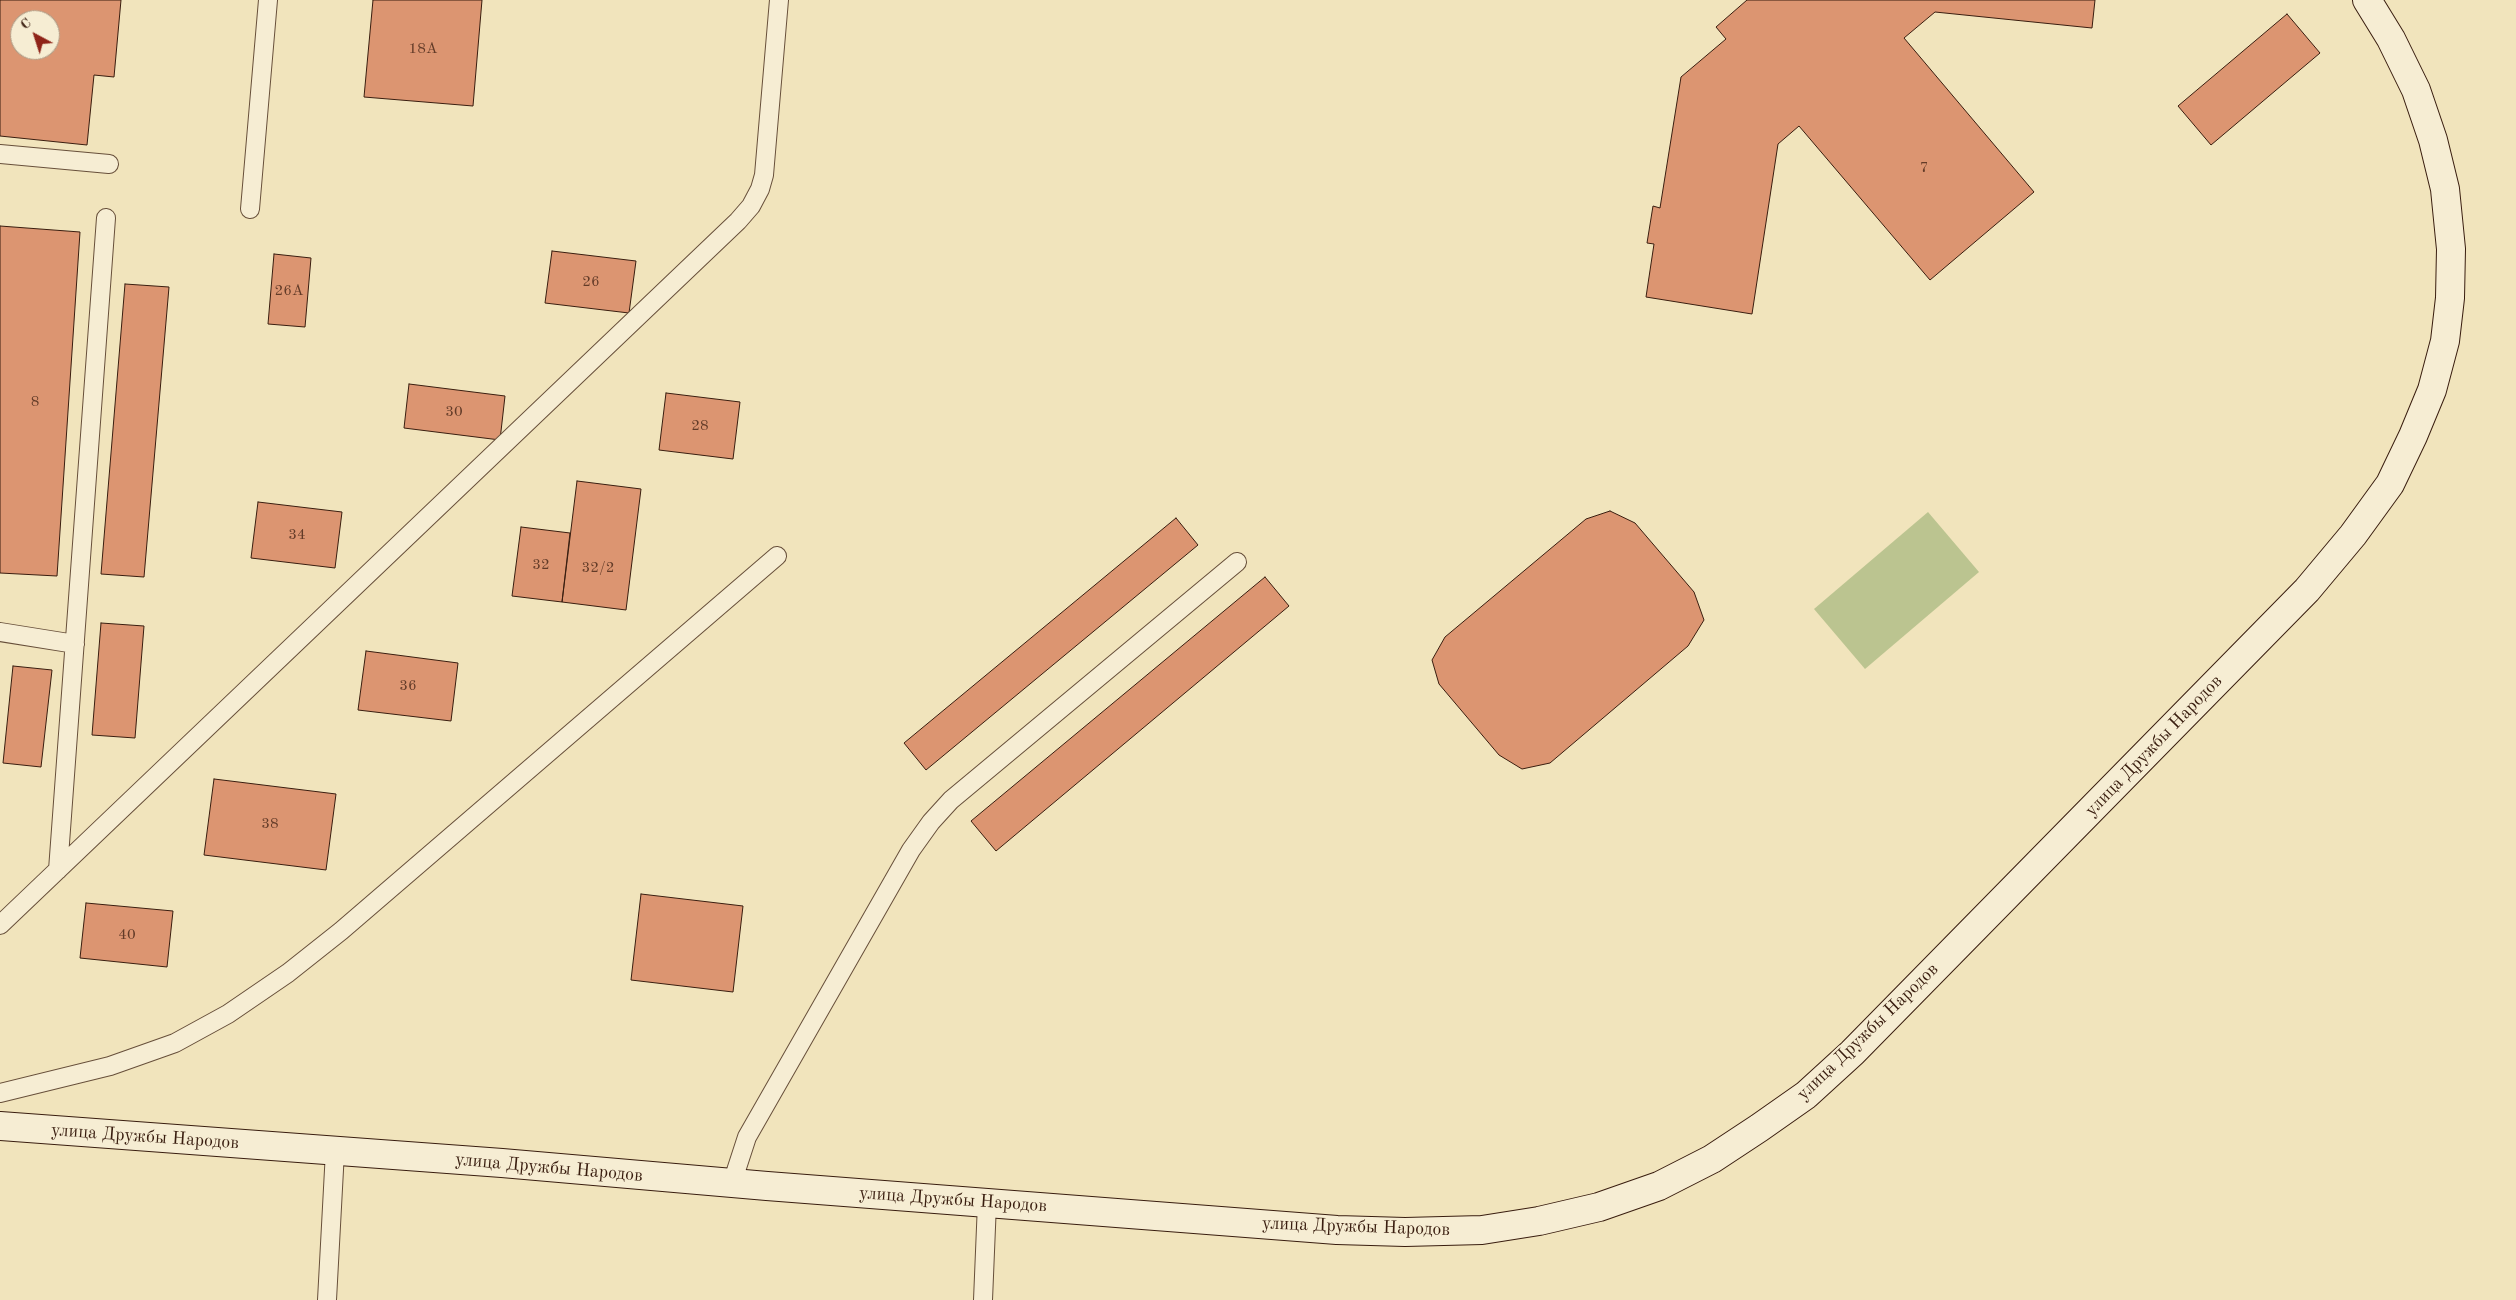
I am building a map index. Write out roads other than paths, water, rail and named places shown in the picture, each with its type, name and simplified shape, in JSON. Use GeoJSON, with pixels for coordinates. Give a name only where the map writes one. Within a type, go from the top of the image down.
{"type":"FeatureCollection","features":[{"type":"Feature","properties":{"kind":"street","name":"улица Дружбы Народов"},"geometry":{"type":"LineString","coordinates":[[0,1126],[1337,1230],[1405,1232],[1482,1230],[1538,1221],[1599,1208],[1659,1186],[1712,1159],[1806,1095],[1852,1053],[2307,590],[2353,535],[2390,484],[2414,436],[2432,390],[2446,340],[2450,298],[2451,249],[2445,189],[2431,131],[2416,90],[2367,0]]}},
{"type":"Feature","properties":{"kind":"lane"},"geometry":{"type":"LineString","coordinates":[[250,209],[268,0]]}},
{"type":"Feature","properties":{"kind":"lane"},"geometry":{"type":"LineString","coordinates":[[0,925],[751,206],[764,175],[779,0]]}},
{"type":"Feature","properties":{"kind":"lane"},"geometry":{"type":"LineString","coordinates":[[0,154],[109,164]]}},
{"type":"Feature","properties":{"kind":"lane"},"geometry":{"type":"LineString","coordinates":[[58,870],[106,218]]}},
{"type":"Feature","properties":{"kind":"lane"},"geometry":{"type":"LineString","coordinates":[[0,1093],[110,1066],[175,1043],[228,1014],[288,973],[349,924],[777,556]]}},
{"type":"Feature","properties":{"kind":"lane"},"geometry":{"type":"LineString","coordinates":[[732,1183],[747,1137],[911,850],[931,822],[951,800],[1237,562]]}},
{"type":"Feature","properties":{"kind":"lane"},"geometry":{"type":"LineString","coordinates":[[0,632],[75,644]]}},
{"type":"Feature","properties":{"kind":"lane"},"geometry":{"type":"LineString","coordinates":[[327,1300],[335,1151]]}},
{"type":"Feature","properties":{"kind":"lane"},"geometry":{"type":"LineString","coordinates":[[983,1300],[987,1203]]}}]}
